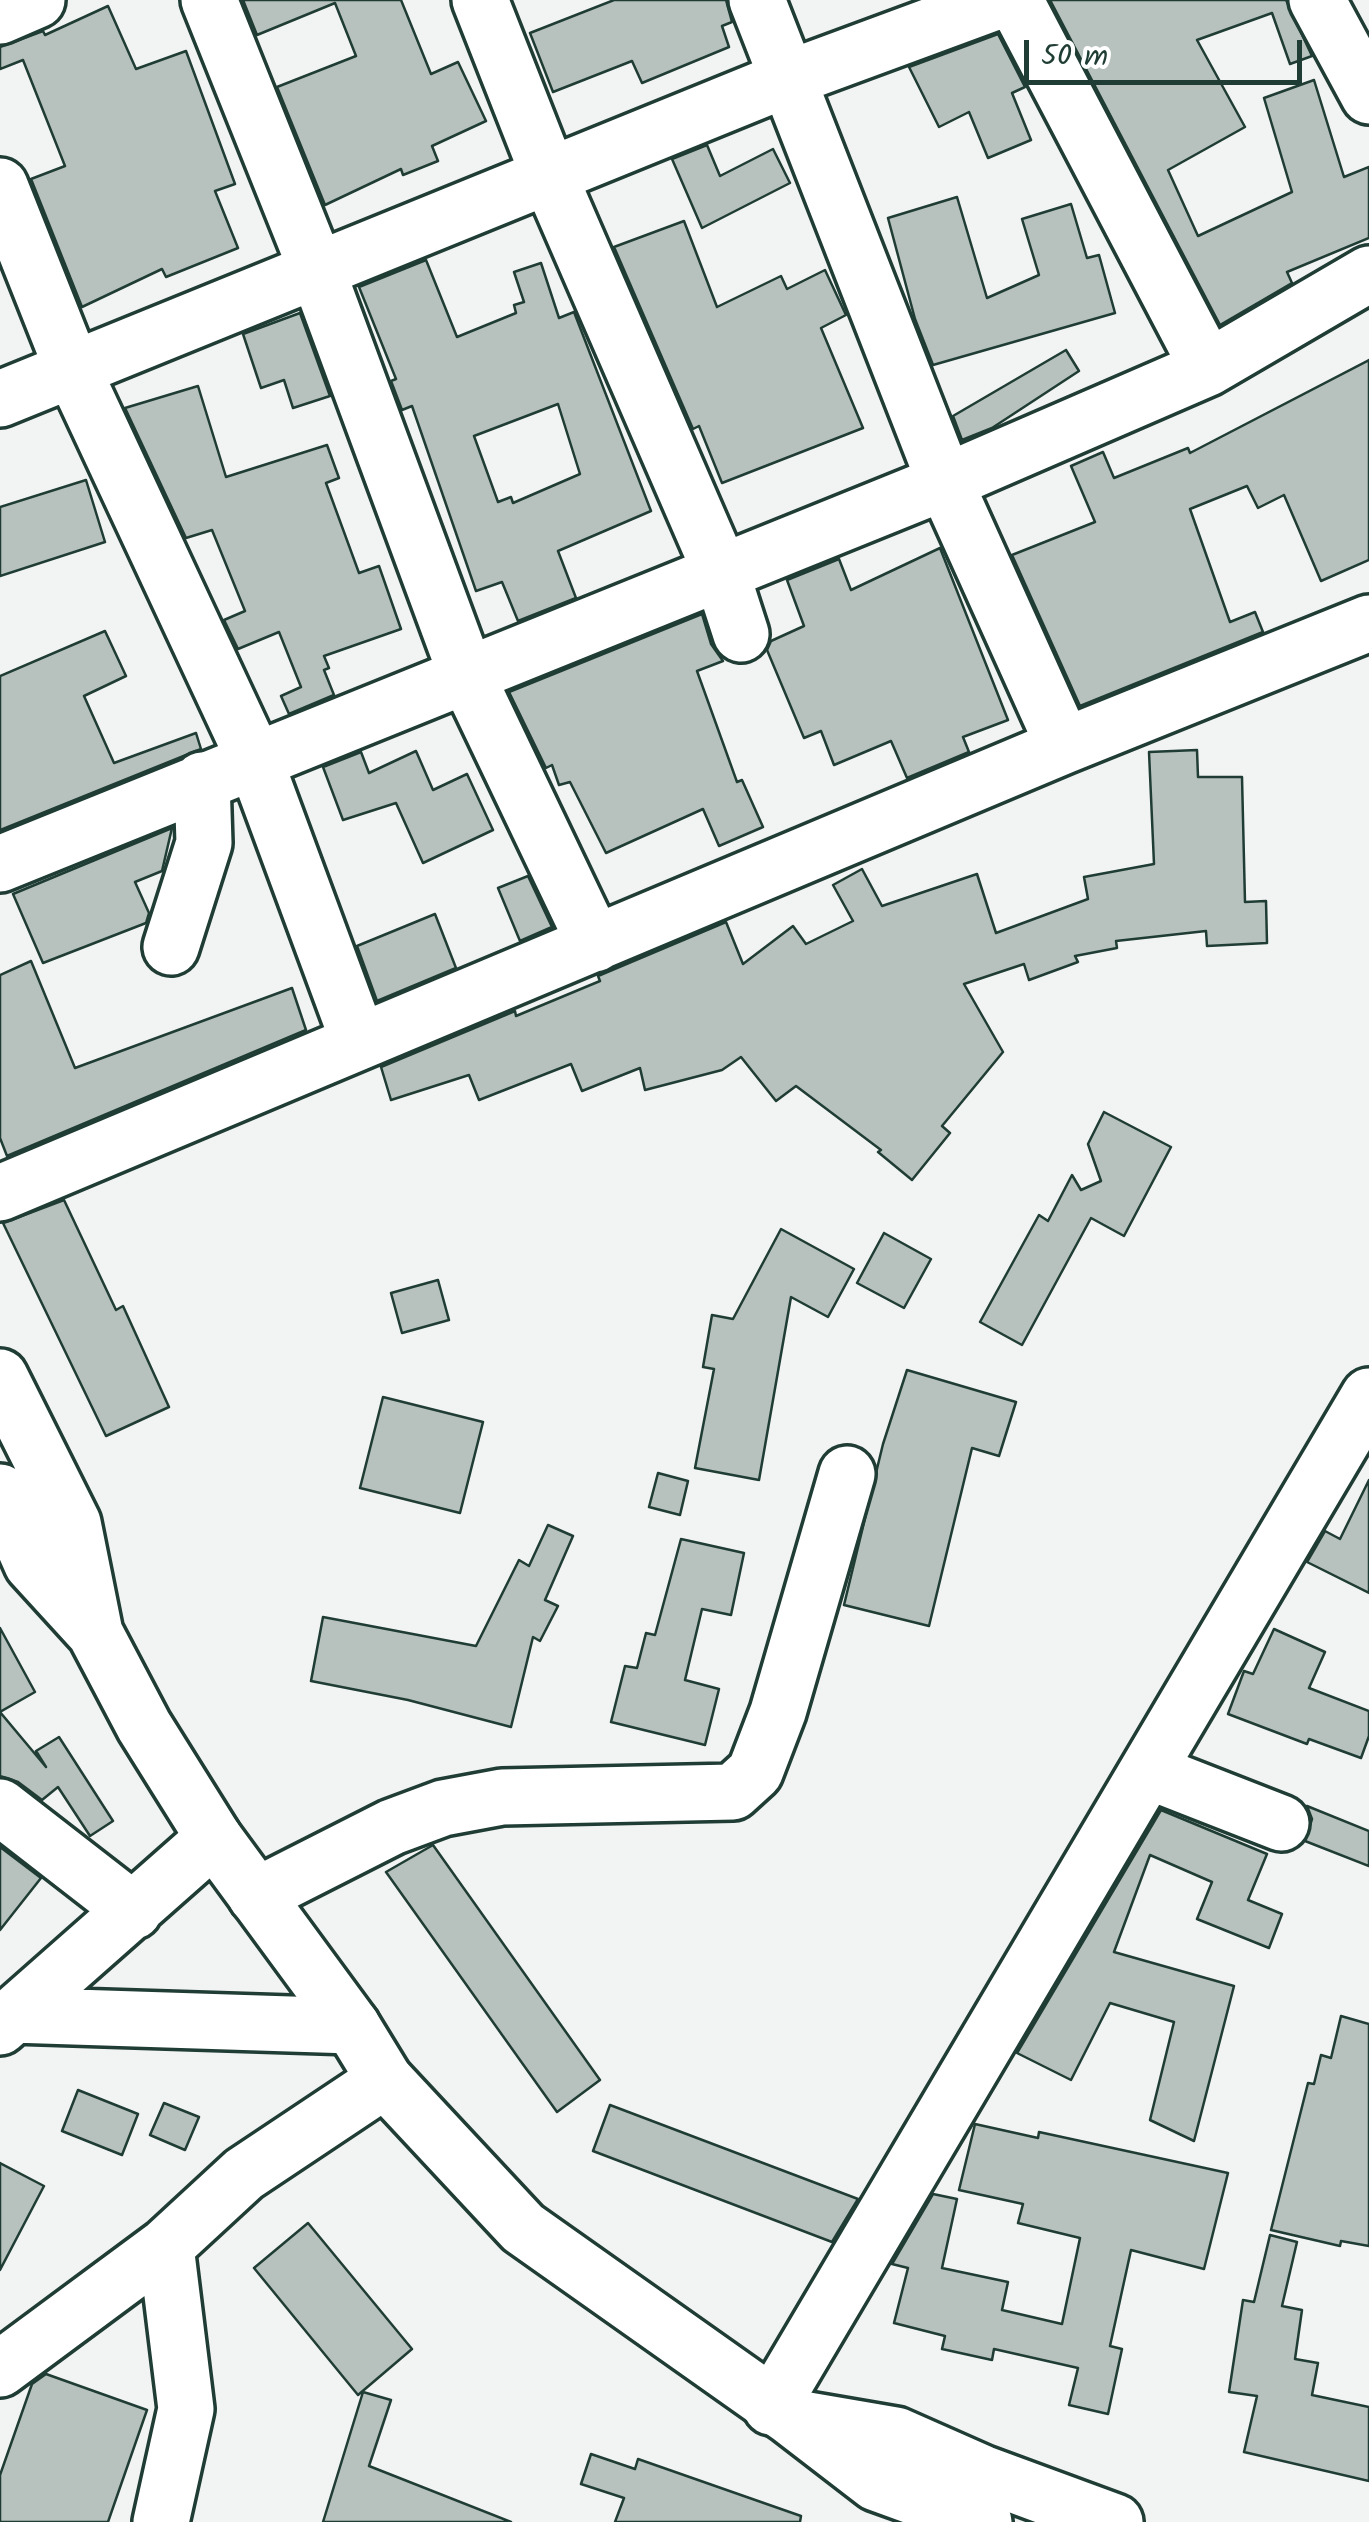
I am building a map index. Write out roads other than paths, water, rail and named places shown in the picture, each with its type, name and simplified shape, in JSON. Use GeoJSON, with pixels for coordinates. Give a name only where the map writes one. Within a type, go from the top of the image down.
{"type":"FeatureCollection","features":[{"type":"Feature","properties":{"kind":"street"},"geometry":{"type":"LineString","coordinates":[[0,16],[37,0]]}},
{"type":"Feature","properties":{"kind":"street"},"geometry":{"type":"LineString","coordinates":[[209,0],[318,270],[466,676],[595,944]]}},
{"type":"Feature","properties":{"kind":"street"},"geometry":{"type":"LineString","coordinates":[[480,0],[550,178],[721,572],[740,634]]}},
{"type":"Feature","properties":{"kind":"street"},"geometry":{"type":"LineString","coordinates":[[757,0],[945,482],[1064,746]]}},
{"type":"Feature","properties":{"kind":"street"},"geometry":{"type":"LineString","coordinates":[[0,399],[787,79],[1001,0]]}},
{"type":"Feature","properties":{"kind":"street"},"geometry":{"type":"LineString","coordinates":[[1015,0],[1208,368]]}},
{"type":"Feature","properties":{"kind":"street"},"geometry":{"type":"LineString","coordinates":[[1317,0],[1369,96]]}},
{"type":"Feature","properties":{"kind":"street"},"geometry":{"type":"LineString","coordinates":[[0,186],[74,370],[254,758],[359,1042]]}},
{"type":"Feature","properties":{"kind":"street"},"geometry":{"type":"LineString","coordinates":[[0,864],[254,758],[945,482],[1208,368],[1369,274]]}},
{"type":"Feature","properties":{"kind":"street"},"geometry":{"type":"LineString","coordinates":[[0,1193],[1064,746],[1369,624]]}},
{"type":"Feature","properties":{"kind":"street"},"geometry":{"type":"LineString","coordinates":[[171,947],[204,843],[202,780]]}},
{"type":"Feature","properties":{"kind":"street"},"geometry":{"type":"LineString","coordinates":[[0,1377],[73,1523],[94,1633]]}},
{"type":"Feature","properties":{"kind":"street"},"geometry":{"type":"LineString","coordinates":[[780,2412],[1148,1771],[1369,1396]]}},
{"type":"Feature","properties":{"kind":"street"},"geometry":{"type":"LineString","coordinates":[[256,1896],[392,1827],[443,1808],[502,1797],[733,1792],[755,1772],[778,1712],[847,1474]]}},
{"type":"Feature","properties":{"kind":"street"},"geometry":{"type":"LineString","coordinates":[[0,1492],[32,1564],[94,1633],[144,1726],[214,1838],[352,2026],[385,2080],[523,2228],[876,2483],[984,2522]]}},
{"type":"Feature","properties":{"kind":"street"},"geometry":{"type":"LineString","coordinates":[[1148,1771],[1281,1823]]}},
{"type":"Feature","properties":{"kind":"street"},"geometry":{"type":"LineString","coordinates":[[0,1807],[134,1911]]}},
{"type":"Feature","properties":{"kind":"street"},"geometry":{"type":"LineString","coordinates":[[6,2021],[214,1838]]}},
{"type":"Feature","properties":{"kind":"street"},"geometry":{"type":"LineString","coordinates":[[6,2021],[352,2026]]}},
{"type":"Feature","properties":{"kind":"street"},"geometry":{"type":"LineString","coordinates":[[0,2369],[166,2246],[244,2174],[385,2080]]}},
{"type":"Feature","properties":{"kind":"street"},"geometry":{"type":"LineString","coordinates":[[161,2522],[186,2409],[166,2246]]}},
{"type":"Feature","properties":{"kind":"street"},"geometry":{"type":"LineString","coordinates":[[780,2412],[896,2435],[982,2473],[1116,2522]]}}]}
